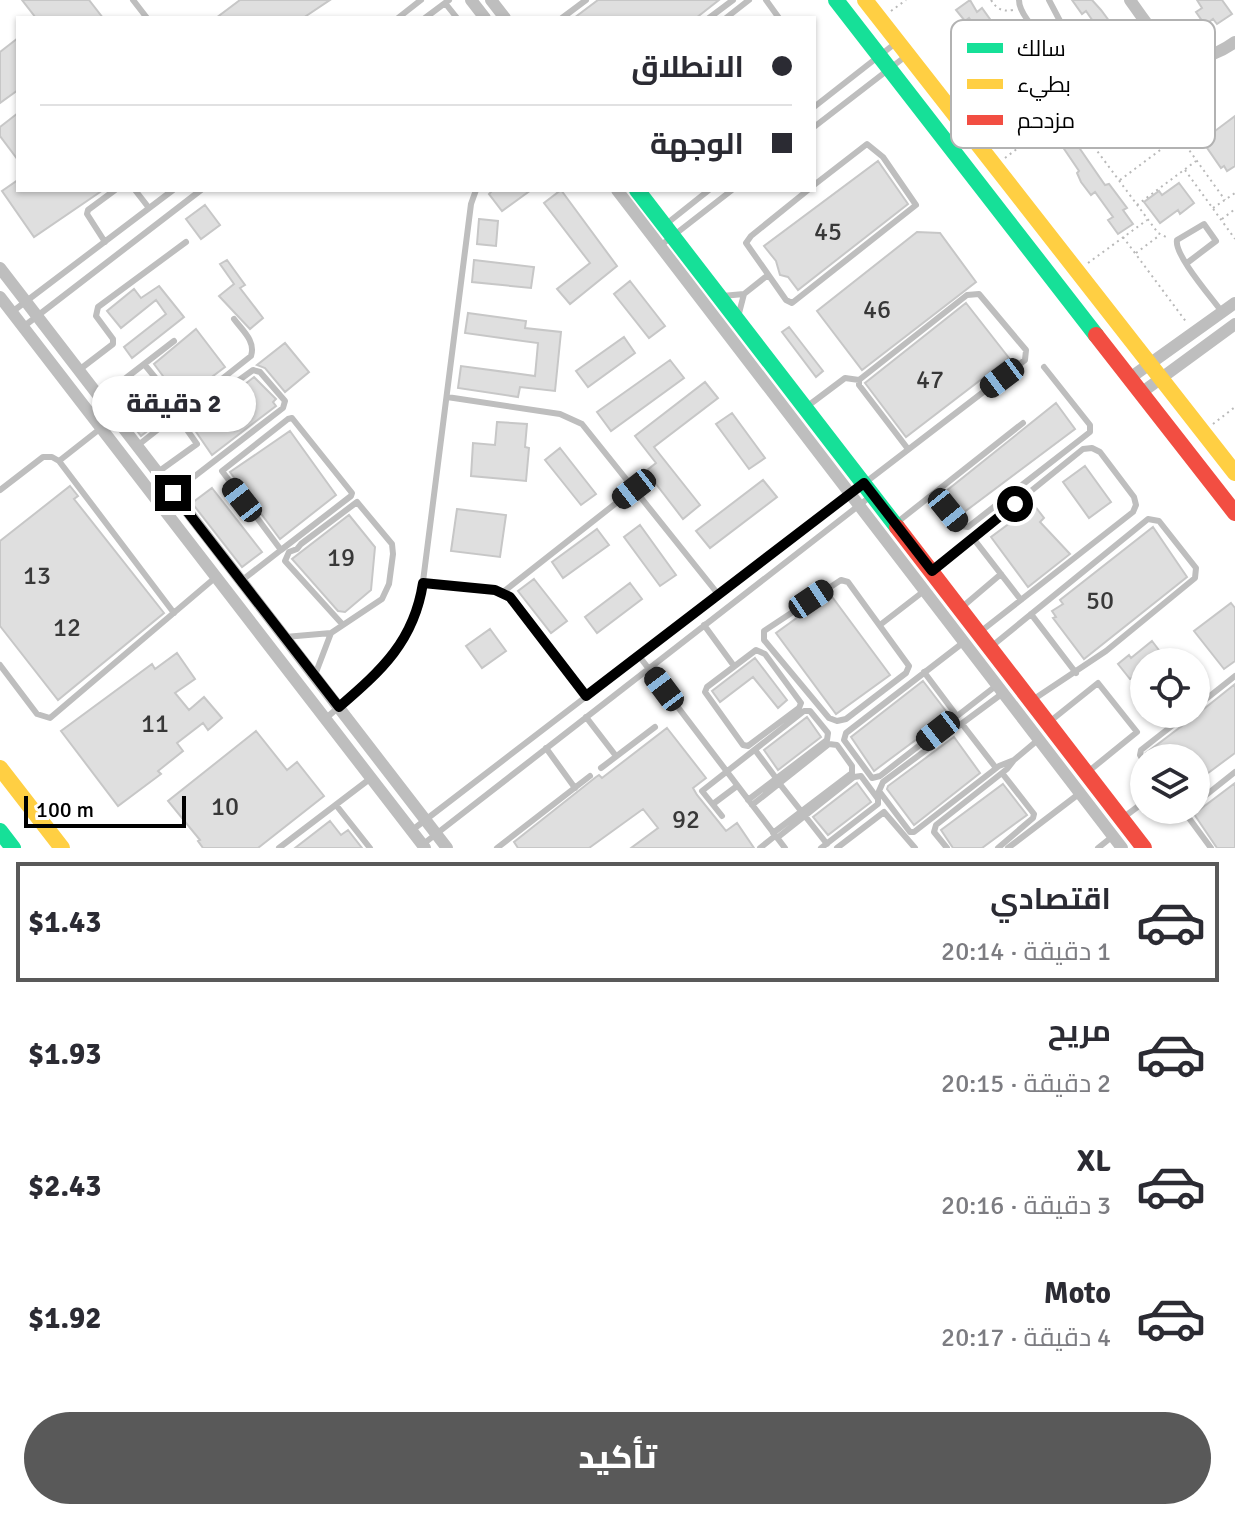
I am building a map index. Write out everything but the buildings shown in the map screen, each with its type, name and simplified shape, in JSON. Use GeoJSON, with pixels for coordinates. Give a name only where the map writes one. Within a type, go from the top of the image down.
{"type":"FeatureCollection","features":[{"type":"Feature","properties":{"kind":"street"},"geometry":{"type":"LineString","coordinates":[[471,0],[483,16]]}},
{"type":"Feature","properties":{"kind":"street"},"geometry":{"type":"LineString","coordinates":[[491,0],[503,16]]}},
{"type":"Feature","properties":{"kind":"street"},"geometry":{"type":"LineString","coordinates":[[836,0],[951,148]]}},
{"type":"Feature","properties":{"kind":"street"},"geometry":{"type":"LineString","coordinates":[[865,0],[951,111]]}},
{"type":"Feature","properties":{"kind":"street"},"geometry":{"type":"LineString","coordinates":[[1130,0],[1145,20]]}},
{"type":"Feature","properties":{"kind":"street"},"geometry":{"type":"LineString","coordinates":[[1215,54],[1235,42]]}},
{"type":"Feature","properties":{"kind":"street"},"geometry":{"type":"LineString","coordinates":[[951,148],[1235,513]]}},
{"type":"Feature","properties":{"kind":"street"},"geometry":{"type":"LineString","coordinates":[[981,148],[1235,473]]}},
{"type":"Feature","properties":{"kind":"street"},"geometry":{"type":"LineString","coordinates":[[619,192],[719,296],[1144,848]]}},
{"type":"Feature","properties":{"kind":"street"},"geometry":{"type":"LineString","coordinates":[[638,192],[662,236],[849,494],[1119,845]]}},
{"type":"Feature","properties":{"kind":"street"},"geometry":{"type":"LineString","coordinates":[[0,268],[447,848]]}},
{"type":"Feature","properties":{"kind":"street"},"geometry":{"type":"LineString","coordinates":[[0,297],[423,846]]}},
{"type":"Feature","properties":{"kind":"street"},"geometry":{"type":"LineString","coordinates":[[1130,378],[1235,303]]}},
{"type":"Feature","properties":{"kind":"street"},"geometry":{"type":"LineString","coordinates":[[1141,393],[1235,324]]}},
{"type":"Feature","properties":{"kind":"street"},"geometry":{"type":"LineString","coordinates":[[1107,347],[1126,333]]}},
{"type":"Feature","properties":{"kind":"street"},"geometry":{"type":"LineString","coordinates":[[0,768],[62,848]]}},
{"type":"Feature","properties":{"kind":"street"},"geometry":{"type":"LineString","coordinates":[[0,831],[13,848]]}},
{"type":"Feature","properties":{"kind":"lane"},"geometry":{"type":"LineString","coordinates":[[133,0],[145,16]]}},
{"type":"Feature","properties":{"kind":"lane"},"geometry":{"type":"LineString","coordinates":[[401,16],[421,0]]}},
{"type":"Feature","properties":{"kind":"lane"},"geometry":{"type":"LineString","coordinates":[[565,16],[586,0]]}},
{"type":"Feature","properties":{"kind":"lane"},"geometry":{"type":"LineString","coordinates":[[712,16],[733,0]]}},
{"type":"Feature","properties":{"kind":"lane"},"geometry":{"type":"LineString","coordinates":[[729,16],[749,0]]}},
{"type":"Feature","properties":{"kind":"lane"},"geometry":{"type":"LineString","coordinates":[[1049,0],[1060,20]]}},
{"type":"Feature","properties":{"kind":"lane"},"geometry":{"type":"LineString","coordinates":[[428,16],[447,1]]}},
{"type":"Feature","properties":{"kind":"lane"},"geometry":{"type":"LineString","coordinates":[[1019,3],[1030,20]]}},
{"type":"Feature","properties":{"kind":"lane"},"geometry":{"type":"LineString","coordinates":[[816,106],[902,49]]}},
{"type":"Feature","properties":{"kind":"lane"},"geometry":{"type":"LineString","coordinates":[[816,125],[902,49]]}},
{"type":"Feature","properties":{"kind":"lane"},"geometry":{"type":"LineString","coordinates":[[806,192],[747,241],[746,246],[786,300],[796,302],[916,205],[883,157],[867,144],[816,183]]}},
{"type":"Feature","properties":{"kind":"lane"},"geometry":{"type":"LineString","coordinates":[[105,242],[87,212],[112,192]]}},
{"type":"Feature","properties":{"kind":"lane"},"geometry":{"type":"LineString","coordinates":[[137,192],[149,208]]}},
{"type":"Feature","properties":{"kind":"lane"},"geometry":{"type":"LineString","coordinates":[[12,312],[170,192]]}},
{"type":"Feature","properties":{"kind":"lane"},"geometry":{"type":"LineString","coordinates":[[23,327],[198,192]]}},
{"type":"Feature","properties":{"kind":"lane"},"geometry":{"type":"LineString","coordinates":[[325,719],[364,686],[403,642],[414,623],[423,583],[470,213],[475,192]]}},
{"type":"Feature","properties":{"kind":"lane"},"geometry":{"type":"LineString","coordinates":[[662,236],[707,192]]}},
{"type":"Feature","properties":{"kind":"lane"},"geometry":{"type":"LineString","coordinates":[[662,236],[729,192]]}},
{"type":"Feature","properties":{"kind":"lane"},"geometry":{"type":"LineString","coordinates":[[1187,263],[1215,243],[1217,238],[1204,224],[1177,240],[1176,247],[1187,263],[1222,312]]}},
{"type":"Feature","properties":{"kind":"lane"},"geometry":{"type":"LineString","coordinates":[[79,370],[113,344],[113,339],[96,316],[98,307],[186,242]]}},
{"type":"Feature","properties":{"kind":"lane"},"geometry":{"type":"LineString","coordinates":[[719,296],[744,294],[768,275]]}},
{"type":"Feature","properties":{"kind":"lane"},"geometry":{"type":"LineString","coordinates":[[423,846],[858,505],[868,489],[908,449],[1025,360],[1026,350],[982,297],[971,293],[859,380],[845,378],[805,408]]}},
{"type":"Feature","properties":{"kind":"lane"},"geometry":{"type":"LineString","coordinates":[[738,320],[744,294]]}},
{"type":"Feature","properties":{"kind":"lane"},"geometry":{"type":"LineString","coordinates":[[137,446],[251,356],[251,341],[234,319]]}},
{"type":"Feature","properties":{"kind":"lane"},"geometry":{"type":"LineString","coordinates":[[100,398],[174,341]]}},
{"type":"Feature","properties":{"kind":"lane"},"geometry":{"type":"LineString","coordinates":[[144,364],[182,410]]}},
{"type":"Feature","properties":{"kind":"lane"},"geometry":{"type":"LineString","coordinates":[[935,494],[961,526],[968,527],[1090,432],[1090,425],[1044,367]]}},
{"type":"Feature","properties":{"kind":"lane"},"geometry":{"type":"LineString","coordinates":[[158,472],[197,444],[185,427],[184,420],[251,371],[260,372],[285,401],[283,408],[173,493]]}},
{"type":"Feature","properties":{"kind":"lane"},"geometry":{"type":"LineString","coordinates":[[859,380],[859,385],[908,449]]}},
{"type":"Feature","properties":{"kind":"lane"},"geometry":{"type":"LineString","coordinates":[[447,397],[572,418],[590,433],[718,594]]}},
{"type":"Feature","properties":{"kind":"lane"},"geometry":{"type":"LineString","coordinates":[[241,581],[351,496],[352,493],[292,418],[222,471],[281,550]]}},
{"type":"Feature","properties":{"kind":"lane"},"geometry":{"type":"LineString","coordinates":[[895,524],[1023,423]]}},
{"type":"Feature","properties":{"kind":"lane"},"geometry":{"type":"LineString","coordinates":[[59,461],[101,428]]}},
{"type":"Feature","properties":{"kind":"lane"},"geometry":{"type":"LineString","coordinates":[[932,571],[1083,449],[1092,448],[1100,452],[1134,497],[1136,505],[1133,512],[979,633]]}},
{"type":"Feature","properties":{"kind":"lane"},"geometry":{"type":"LineString","coordinates":[[0,490],[43,457],[59,461],[174,613]]}},
{"type":"Feature","properties":{"kind":"lane"},"geometry":{"type":"LineString","coordinates":[[503,592],[634,489]]}},
{"type":"Feature","properties":{"kind":"lane"},"geometry":{"type":"LineString","coordinates":[[411,831],[849,494],[868,489]]}},
{"type":"Feature","properties":{"kind":"lane"},"geometry":{"type":"LineString","coordinates":[[285,637],[331,633],[378,602],[385,594],[392,544],[357,502],[289,552],[285,561],[343,625]]}},
{"type":"Feature","properties":{"kind":"lane"},"geometry":{"type":"LineString","coordinates":[[990,648],[1148,519],[1159,521],[1196,568],[1195,578],[1106,651],[1031,701]]}},
{"type":"Feature","properties":{"kind":"lane"},"geometry":{"type":"LineString","coordinates":[[973,538],[1021,600]]}},
{"type":"Feature","properties":{"kind":"lane"},"geometry":{"type":"LineString","coordinates":[[960,608],[1001,574]]}},
{"type":"Feature","properties":{"kind":"lane"},"geometry":{"type":"LineString","coordinates":[[0,665],[37,714],[50,718],[216,577]]}},
{"type":"Feature","properties":{"kind":"lane"},"geometry":{"type":"LineString","coordinates":[[841,580],[848,582],[880,625],[906,660],[909,666],[906,673],[846,719],[837,721],[829,718],[764,640],[764,631],[841,580]]}},
{"type":"Feature","properties":{"kind":"lane"},"geometry":{"type":"LineString","coordinates":[[423,583],[503,592],[521,609],[586,696]]}},
{"type":"Feature","properties":{"kind":"lane"},"geometry":{"type":"LineString","coordinates":[[880,625],[924,591]]}},
{"type":"Feature","properties":{"kind":"lane"},"geometry":{"type":"LineString","coordinates":[[1031,614],[1076,673]]}},
{"type":"Feature","properties":{"kind":"lane"},"geometry":{"type":"LineString","coordinates":[[704,625],[734,666]]}},
{"type":"Feature","properties":{"kind":"lane"},"geometry":{"type":"LineString","coordinates":[[314,676],[331,633]]}},
{"type":"Feature","properties":{"kind":"lane"},"geometry":{"type":"LineString","coordinates":[[964,642],[844,735],[844,740],[872,778],[880,776],[957,716],[1000,689]]}},
{"type":"Feature","properties":{"kind":"lane"},"geometry":{"type":"LineString","coordinates":[[756,650],[761,650],[801,703],[799,708],[748,746],[743,745],[705,694],[707,687],[734,666],[756,650]]}},
{"type":"Feature","properties":{"kind":"lane"},"geometry":{"type":"LineString","coordinates":[[639,656],[785,848]]}},
{"type":"Feature","properties":{"kind":"lane"},"geometry":{"type":"LineString","coordinates":[[924,672],[957,716]]}},
{"type":"Feature","properties":{"kind":"lane"},"geometry":{"type":"LineString","coordinates":[[1210,696],[1235,676]]}},
{"type":"Feature","properties":{"kind":"lane"},"geometry":{"type":"LineString","coordinates":[[1048,723],[1098,683],[1137,732],[1087,773]]}},
{"type":"Feature","properties":{"kind":"lane"},"geometry":{"type":"LineString","coordinates":[[1000,689],[962,724],[880,786],[879,791],[910,832],[918,830],[1039,739]]}},
{"type":"Feature","properties":{"kind":"lane"},"geometry":{"type":"LineString","coordinates":[[722,816],[702,791],[804,711],[812,712],[828,733],[828,738],[778,781]]}},
{"type":"Feature","properties":{"kind":"lane"},"geometry":{"type":"LineString","coordinates":[[586,717],[616,756]]}},
{"type":"Feature","properties":{"kind":"lane"},"geometry":{"type":"LineString","coordinates":[[962,724],[1034,814],[998,848]]}},
{"type":"Feature","properties":{"kind":"lane"},"geometry":{"type":"LineString","coordinates":[[601,768],[655,727]]}},
{"type":"Feature","properties":{"kind":"lane"},"geometry":{"type":"LineString","coordinates":[[1149,744],[1169,728]]}},
{"type":"Feature","properties":{"kind":"lane"},"geometry":{"type":"LineString","coordinates":[[750,802],[829,744],[837,745],[853,771],[803,814]]}},
{"type":"Feature","properties":{"kind":"lane"},"geometry":{"type":"LineString","coordinates":[[546,748],[575,788]]}},
{"type":"Feature","properties":{"kind":"lane"},"geometry":{"type":"LineString","coordinates":[[755,750],[803,814],[824,846],[878,804],[878,799],[862,778],[854,777],[803,814],[775,835],[760,848]]}},
{"type":"Feature","properties":{"kind":"lane"},"geometry":{"type":"LineString","coordinates":[[947,848],[934,832],[936,825],[999,770]]}},
{"type":"Feature","properties":{"kind":"lane"},"geometry":{"type":"LineString","coordinates":[[1210,792],[1235,772]]}},
{"type":"Feature","properties":{"kind":"lane"},"geometry":{"type":"LineString","coordinates":[[497,848],[590,776]]}},
{"type":"Feature","properties":{"kind":"lane"},"geometry":{"type":"LineString","coordinates":[[279,848],[371,778]]}},
{"type":"Feature","properties":{"kind":"lane"},"geometry":{"type":"LineString","coordinates":[[713,804],[737,786]]}},
{"type":"Feature","properties":{"kind":"lane"},"geometry":{"type":"LineString","coordinates":[[1008,848],[1080,793]]}},
{"type":"Feature","properties":{"kind":"lane"},"geometry":{"type":"LineString","coordinates":[[336,805],[370,848]]}},
{"type":"Feature","properties":{"kind":"lane"},"geometry":{"type":"LineString","coordinates":[[837,848],[884,812],[915,848]]}},
{"type":"Feature","properties":{"kind":"lane"},"geometry":{"type":"LineString","coordinates":[[1122,819],[1130,813]]}},
{"type":"Feature","properties":{"kind":"lane"},"geometry":{"type":"LineString","coordinates":[[1194,824],[1211,848]]}},
{"type":"Feature","properties":{"kind":"lane"},"geometry":{"type":"LineString","coordinates":[[1098,848],[1119,845]]}},
{"type":"Feature","properties":{"kind":"path"},"geometry":{"type":"LineString","coordinates":[[880,20],[906,0]]}},
{"type":"Feature","properties":{"kind":"path"},"geometry":{"type":"LineString","coordinates":[[991,0],[996,8],[1004,11],[1019,3]]}},
{"type":"Feature","properties":{"kind":"path"},"geometry":{"type":"LineString","coordinates":[[994,165],[1017,148]]}},
{"type":"Feature","properties":{"kind":"path"},"geometry":{"type":"LineString","coordinates":[[1094,148],[1160,235],[1177,240]]}},
{"type":"Feature","properties":{"kind":"path"},"geometry":{"type":"LineString","coordinates":[[1119,180],[1163,148]]}},
{"type":"Feature","properties":{"kind":"path"},"geometry":{"type":"LineString","coordinates":[[1188,148],[1225,200]]}},
{"type":"Feature","properties":{"kind":"path"},"geometry":{"type":"LineString","coordinates":[[1137,205],[1197,161]]}},
{"type":"Feature","properties":{"kind":"path"},"geometry":{"type":"LineString","coordinates":[[1185,170],[1235,239]]}},
{"type":"Feature","properties":{"kind":"path"},"geometry":{"type":"LineString","coordinates":[[1213,209],[1235,193]]}},
{"type":"Feature","properties":{"kind":"path"},"geometry":{"type":"LineString","coordinates":[[1221,219],[1235,209]]}},
{"type":"Feature","properties":{"kind":"path"},"geometry":{"type":"LineString","coordinates":[[1077,271],[1148,219]]}},
{"type":"Feature","properties":{"kind":"path"},"geometry":{"type":"LineString","coordinates":[[1136,253],[1160,235]]}},
{"type":"Feature","properties":{"kind":"path"},"geometry":{"type":"LineString","coordinates":[[1123,237],[1194,332]]}},
{"type":"Feature","properties":{"kind":"path"},"geometry":{"type":"LineString","coordinates":[[1203,432],[1235,407]]}},
{"type":"Feature","properties":{"kind":"traffic: fast"},"geometry":{"type":"LineString","coordinates":[[836,0],[1096,335]]}},
{"type":"Feature","properties":{"kind":"traffic: fast"},"geometry":{"type":"LineString","coordinates":[[639,192],[897,527]]}},
{"type":"Feature","properties":{"kind":"traffic: fast"},"geometry":{"type":"LineString","coordinates":[[0,831],[13,848]]}},
{"type":"Feature","properties":{"kind":"traffic: slow"},"geometry":{"type":"LineString","coordinates":[[865,0],[951,110]]}},
{"type":"Feature","properties":{"kind":"traffic: slow"},"geometry":{"type":"LineString","coordinates":[[981,148],[1235,473]]}},
{"type":"Feature","properties":{"kind":"traffic: slow"},"geometry":{"type":"LineString","coordinates":[[0,768],[62,848]]}},
{"type":"Feature","properties":{"kind":"traffic: jam"},"geometry":{"type":"LineString","coordinates":[[1096,335],[1235,513]]}},
{"type":"Feature","properties":{"kind":"traffic: jam"},"geometry":{"type":"LineString","coordinates":[[897,527],[1144,848]]}},
{"type":"Feature","properties":{"kind":"route"},"geometry":{"type":"LineString","coordinates":[[173,493],[339,707],[364,686],[403,642],[414,623],[423,583],[503,592],[521,609],[586,696],[864,483],[932,571],[1015,504]]}}]}
